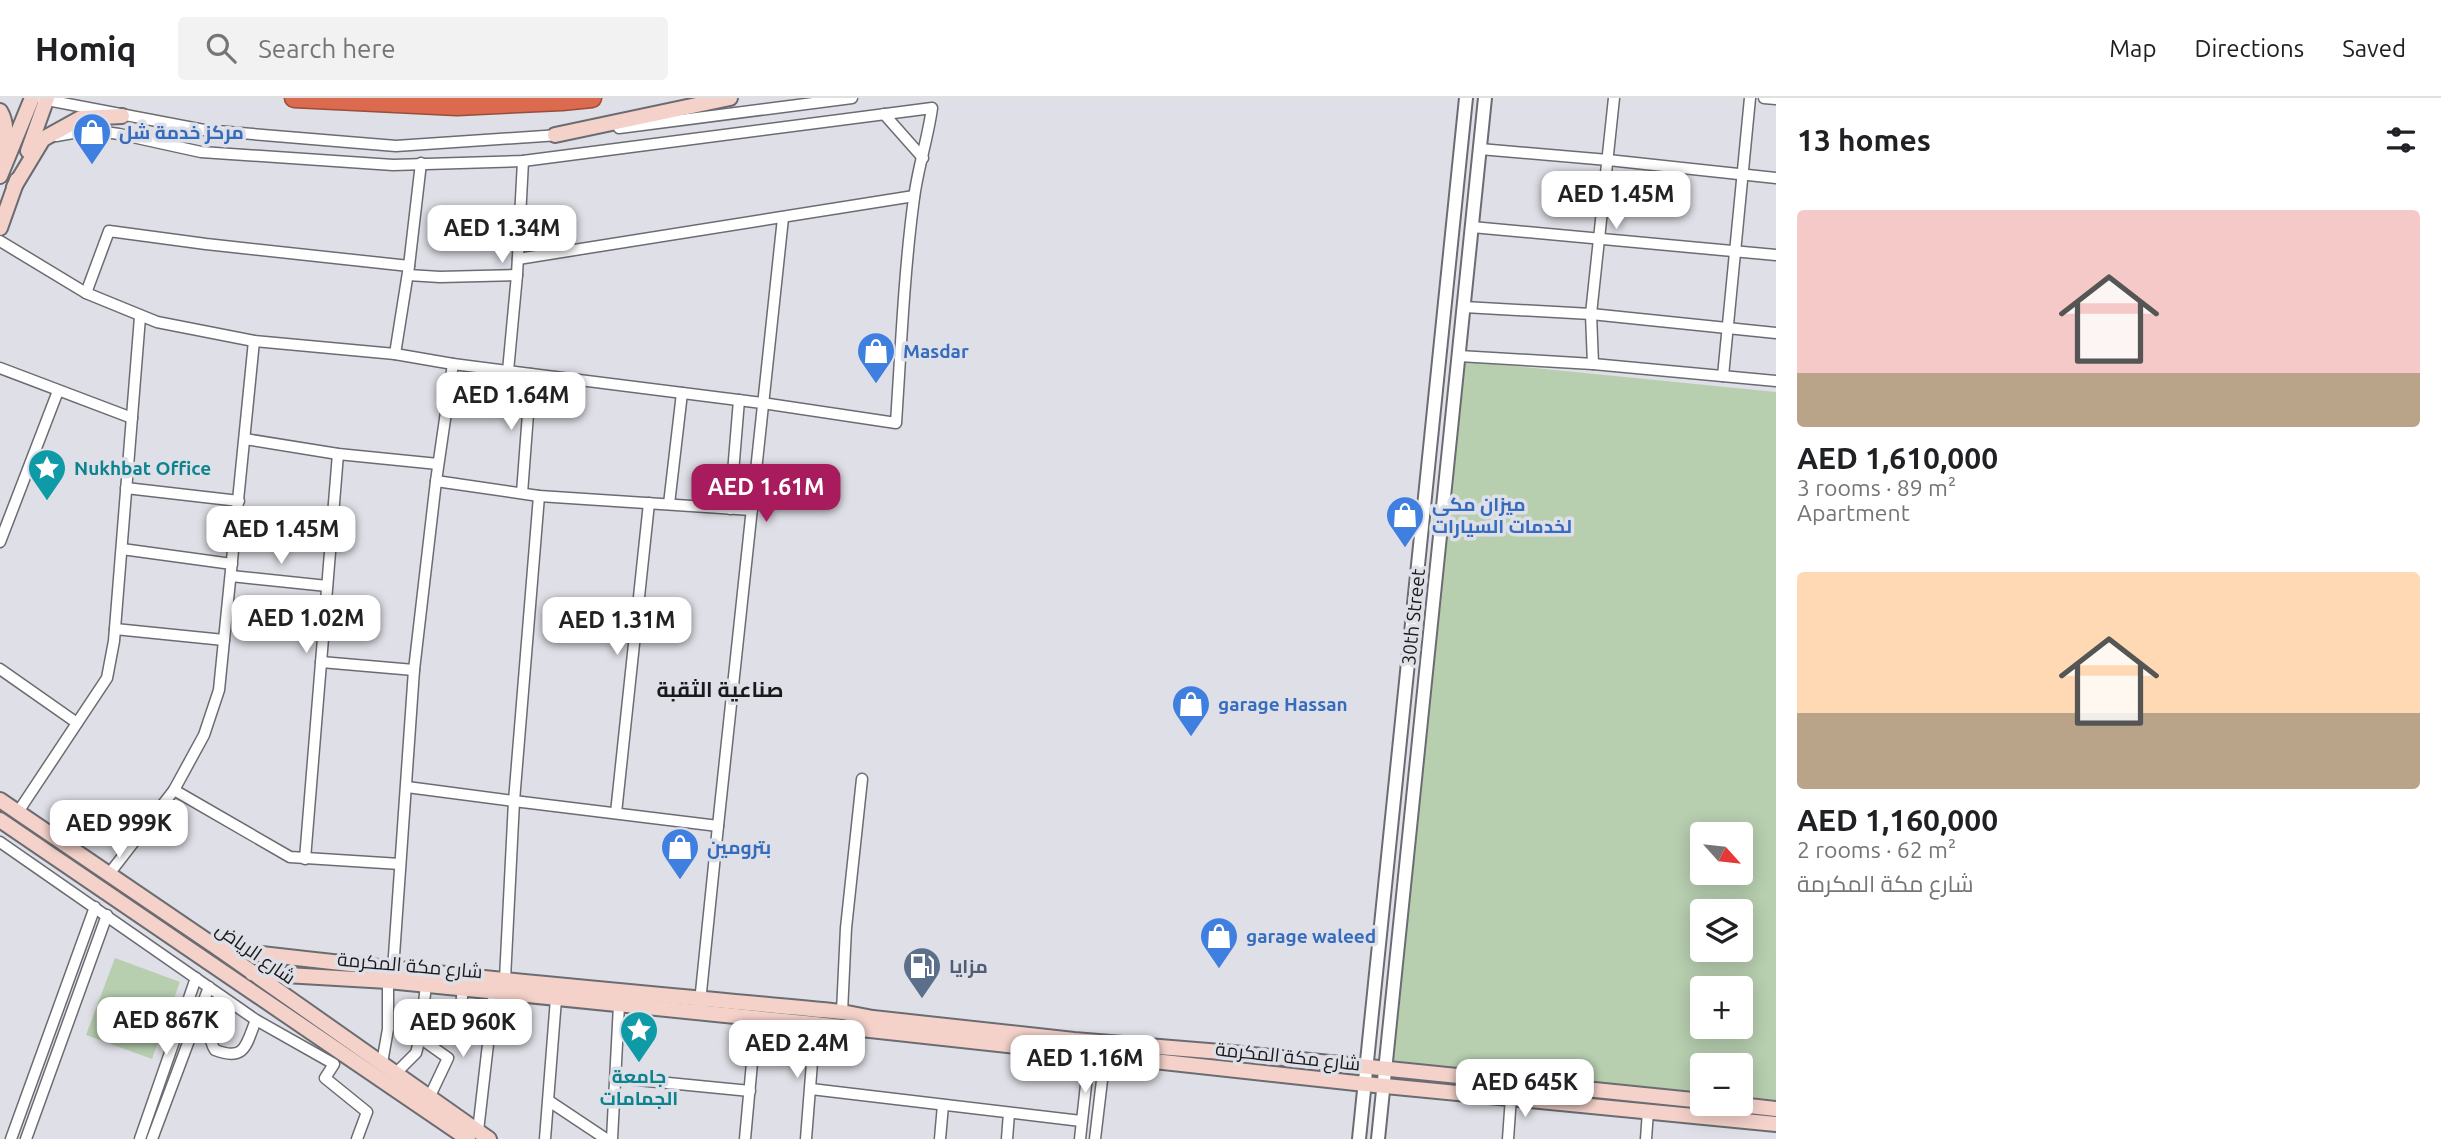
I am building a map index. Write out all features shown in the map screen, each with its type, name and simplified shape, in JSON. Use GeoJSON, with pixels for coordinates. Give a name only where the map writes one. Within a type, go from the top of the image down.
{"type":"FeatureCollection","features":[{"type":"Feature","properties":{"kind":"highway"},"geometry":{"type":"LineString","coordinates":[[294,98],[457,106],[562,102],[592,98]]}},
{"type":"Feature","properties":{"kind":"main road"},"geometry":{"type":"LineString","coordinates":[[555,135],[730,98]]}},
{"type":"Feature","properties":{"kind":"main road"},"geometry":{"type":"LineString","coordinates":[[1,173],[41,99]]}},
{"type":"Feature","properties":{"kind":"main road"},"geometry":{"type":"LineString","coordinates":[[0,228],[41,99]]}},
{"type":"Feature","properties":{"kind":"main road"},"geometry":{"type":"LineString","coordinates":[[0,111],[4,116],[6,131],[1,173]]}},
{"type":"Feature","properties":{"kind":"main road"},"geometry":{"type":"LineString","coordinates":[[14,187],[43,139],[80,118],[122,116]]}},
{"type":"Feature","properties":{"kind":"main road","name":"شارع الرياض"},"geometry":{"type":"LineString","coordinates":[[0,800],[219,949],[282,994],[330,1036],[472,1137]]}},
{"type":"Feature","properties":{"kind":"main road","name":"شارع الرياض"},"geometry":{"type":"LineString","coordinates":[[0,820],[230,978],[382,1063],[429,1098],[472,1137]]}},
{"type":"Feature","properties":{"kind":"main road","name":"شارع مكة المكرمة"},"geometry":{"type":"LineString","coordinates":[[219,949],[391,976],[426,985],[619,1005],[842,1012],[1091,1048],[1105,1055],[1365,1084],[1776,1124]]}},
{"type":"Feature","properties":{"kind":"main road","name":"شارع مكة المكرمة"},"geometry":{"type":"LineString","coordinates":[[252,973],[505,979],[564,985],[700,1006],[756,1019],[1091,1048],[1367,1067],[1690,1100]]}},
{"type":"Feature","properties":{"kind":"main road"},"geometry":{"type":"LineString","coordinates":[[282,994],[281,984],[286,975]]}},
{"type":"Feature","properties":{"kind":"main road"},"geometry":{"type":"LineString","coordinates":[[551,998],[549,992],[564,985]]}},
{"type":"Feature","properties":{"kind":"main road"},"geometry":{"type":"LineString","coordinates":[[1753,1106],[1776,1109]]}},
{"type":"Feature","properties":{"kind":"street"},"geometry":{"type":"LineString","coordinates":[[41,99],[204,130],[396,146],[555,135],[852,98]]}},
{"type":"Feature","properties":{"kind":"street","name":"30th Street"},"geometry":{"type":"LineString","coordinates":[[1359,1139],[1466,98]]}},
{"type":"Feature","properties":{"kind":"street","name":"30th Street"},"geometry":{"type":"LineString","coordinates":[[1378,1139],[1485,98]]}},
{"type":"Feature","properties":{"kind":"street"},"geometry":{"type":"LineString","coordinates":[[1593,364],[1591,314],[1614,98]]}},
{"type":"Feature","properties":{"kind":"street"},"geometry":{"type":"LineString","coordinates":[[1723,376],[1750,98]]}},
{"type":"Feature","properties":{"kind":"street"},"geometry":{"type":"LineString","coordinates":[[1764,98],[1776,99]]}},
{"type":"Feature","properties":{"kind":"street"},"geometry":{"type":"LineString","coordinates":[[0,241],[86,293],[140,317],[254,341],[395,355],[762,402],[897,423],[914,196],[933,103],[884,114],[523,160],[393,165],[201,152],[90,130],[43,139]]}},
{"type":"Feature","properties":{"kind":"street"},"geometry":{"type":"LineString","coordinates":[[884,114],[923,158]]}},
{"type":"Feature","properties":{"kind":"street"},"geometry":{"type":"LineString","coordinates":[[1480,149],[1608,159],[1776,178]]}},
{"type":"Feature","properties":{"kind":"street"},"geometry":{"type":"LineString","coordinates":[[508,371],[517,275],[523,160]]}},
{"type":"Feature","properties":{"kind":"street"},"geometry":{"type":"LineString","coordinates":[[395,355],[421,163]]}},
{"type":"Feature","properties":{"kind":"street"},"geometry":{"type":"LineString","coordinates":[[517,259],[914,196]]}},
{"type":"Feature","properties":{"kind":"street"},"geometry":{"type":"LineString","coordinates":[[700,1006],[783,218]]}},
{"type":"Feature","properties":{"kind":"street"},"geometry":{"type":"LineString","coordinates":[[1472,228],[1776,255]]}},
{"type":"Feature","properties":{"kind":"street"},"geometry":{"type":"LineString","coordinates":[[86,293],[109,231],[440,277],[517,275]]}},
{"type":"Feature","properties":{"kind":"street"},"geometry":{"type":"LineString","coordinates":[[1464,307],[1591,314],[1776,333]]}},
{"type":"Feature","properties":{"kind":"street"},"geometry":{"type":"LineString","coordinates":[[18,812],[107,678],[115,629],[140,317]]}},
{"type":"Feature","properties":{"kind":"street"},"geometry":{"type":"LineString","coordinates":[[109,874],[174,790],[204,735],[219,690],[254,341]]}},
{"type":"Feature","properties":{"kind":"street"},"geometry":{"type":"LineString","coordinates":[[1459,356],[1593,364],[1776,380]]}},
{"type":"Feature","properties":{"kind":"street"},"geometry":{"type":"LineString","coordinates":[[382,1063],[388,1030],[414,670],[438,464],[453,364]]}},
{"type":"Feature","properties":{"kind":"street"},"geometry":{"type":"LineString","coordinates":[[0,368],[132,418]]}},
{"type":"Feature","properties":{"kind":"street"},"geometry":{"type":"LineString","coordinates":[[522,493],[531,374]]}},
{"type":"Feature","properties":{"kind":"street"},"geometry":{"type":"LineString","coordinates":[[0,542],[58,391]]}},
{"type":"Feature","properties":{"kind":"street"},"geometry":{"type":"LineString","coordinates":[[669,504],[682,393]]}},
{"type":"Feature","properties":{"kind":"street"},"geometry":{"type":"LineString","coordinates":[[730,509],[739,400]]}},
{"type":"Feature","properties":{"kind":"street"},"geometry":{"type":"LineString","coordinates":[[245,439],[338,454],[438,464]]}},
{"type":"Feature","properties":{"kind":"street"},"geometry":{"type":"LineString","coordinates":[[305,859],[338,454]]}},
{"type":"Feature","properties":{"kind":"street"},"geometry":{"type":"LineString","coordinates":[[436,481],[539,496],[752,510]]}},
{"type":"Feature","properties":{"kind":"street"},"geometry":{"type":"LineString","coordinates":[[126,488],[239,501]]}},
{"type":"Feature","properties":{"kind":"street"},"geometry":{"type":"LineString","coordinates":[[505,979],[514,801],[539,496]]}},
{"type":"Feature","properties":{"kind":"street"},"geometry":{"type":"LineString","coordinates":[[616,813],[649,503]]}},
{"type":"Feature","properties":{"kind":"street"},"geometry":{"type":"LineString","coordinates":[[122,549],[232,564]]}},
{"type":"Feature","properties":{"kind":"street"},"geometry":{"type":"LineString","coordinates":[[231,576],[327,586]]}},
{"type":"Feature","properties":{"kind":"street"},"geometry":{"type":"LineString","coordinates":[[115,629],[224,640]]}},
{"type":"Feature","properties":{"kind":"street"},"geometry":{"type":"LineString","coordinates":[[321,662],[414,670]]}},
{"type":"Feature","properties":{"kind":"street"},"geometry":{"type":"LineString","coordinates":[[0,669],[77,723]]}},
{"type":"Feature","properties":{"kind":"street"},"geometry":{"type":"LineString","coordinates":[[842,1012],[846,928],[862,779]]}},
{"type":"Feature","properties":{"kind":"street"},"geometry":{"type":"LineString","coordinates":[[407,787],[718,826]]}},
{"type":"Feature","properties":{"kind":"street"},"geometry":{"type":"LineString","coordinates":[[174,790],[290,857],[400,864]]}},
{"type":"Feature","properties":{"kind":"street"},"geometry":{"type":"LineString","coordinates":[[0,842],[256,1020],[334,1064],[326,1078],[367,1112],[358,1139]]}},
{"type":"Feature","properties":{"kind":"street"},"geometry":{"type":"LineString","coordinates":[[11,1139],[95,907]]}},
{"type":"Feature","properties":{"kind":"street"},"geometry":{"type":"LineString","coordinates":[[26,1139],[107,915]]}},
{"type":"Feature","properties":{"kind":"street"},"geometry":{"type":"LineString","coordinates":[[140,1139],[196,978]]}},
{"type":"Feature","properties":{"kind":"street"},"geometry":{"type":"LineString","coordinates":[[396,1073],[415,1053],[420,1038],[426,985]]}},
{"type":"Feature","properties":{"kind":"street"},"geometry":{"type":"LineString","coordinates":[[152,1139],[209,987]]}},
{"type":"Feature","properties":{"kind":"street"},"geometry":{"type":"LineString","coordinates":[[421,1027],[458,1028],[463,989]]}},
{"type":"Feature","properties":{"kind":"street"},"geometry":{"type":"LineString","coordinates":[[472,1137],[494,992]]}},
{"type":"Feature","properties":{"kind":"street"},"geometry":{"type":"LineString","coordinates":[[221,996],[208,1032],[209,1042],[215,1050],[236,1055],[242,1051],[256,1020]]}},
{"type":"Feature","properties":{"kind":"street"},"geometry":{"type":"LineString","coordinates":[[545,1139],[549,1101],[551,998]]}},
{"type":"Feature","properties":{"kind":"street"},"geometry":{"type":"LineString","coordinates":[[612,1139],[619,1005]]}},
{"type":"Feature","properties":{"kind":"street"},"geometry":{"type":"LineString","coordinates":[[745,1139],[756,1019]]}},
{"type":"Feature","properties":{"kind":"street"},"geometry":{"type":"LineString","coordinates":[[806,1139],[816,1024]]}},
{"type":"Feature","properties":{"kind":"street"},"geometry":{"type":"LineString","coordinates":[[420,1038],[448,1058],[429,1098]]}},
{"type":"Feature","properties":{"kind":"street"},"geometry":{"type":"LineString","coordinates":[[1080,1139],[1091,1048]]}},
{"type":"Feature","properties":{"kind":"street"},"geometry":{"type":"LineString","coordinates":[[1095,1139],[1105,1055]]}},
{"type":"Feature","properties":{"kind":"street"},"geometry":{"type":"LineString","coordinates":[[617,1077],[750,1091]]}},
{"type":"Feature","properties":{"kind":"street"},"geometry":{"type":"LineString","coordinates":[[811,1088],[1082,1121]]}},
{"type":"Feature","properties":{"kind":"street"},"geometry":{"type":"LineString","coordinates":[[1508,1139],[1511,1097]]}},
{"type":"Feature","properties":{"kind":"street"},"geometry":{"type":"LineString","coordinates":[[549,1101],[606,1139]]}},
{"type":"Feature","properties":{"kind":"street"},"geometry":{"type":"LineString","coordinates":[[940,1139],[943,1105]]}},
{"type":"Feature","properties":{"kind":"street"},"geometry":{"type":"LineString","coordinates":[[1646,1139],[1648,1111]]}},
{"type":"Feature","properties":{"kind":"street"},"geometry":{"type":"LineString","coordinates":[[1007,1139],[1009,1113]]}},
{"type":"Feature","properties":{"kind":"green space"},"geometry":{"type":"Polygon","coordinates":[[[1465,361],[1776,392],[1776,1100],[1753,1097],[1753,1053],[1690,1053],[1690,1091],[1393,1062],[1465,361]]]}},
{"type":"Feature","properties":{"kind":"green space"},"geometry":{"type":"Polygon","coordinates":[[[115,958],[180,982],[152,1059],[86,1035],[115,958]]]}},
{"type":"Feature","properties":{"kind":"place","name":"مركز خدمة شل"},"geometry":{"type":"Point","coordinates":[92,166]}},
{"type":"Feature","properties":{"kind":"place","name":"Masdar"},"geometry":{"type":"Point","coordinates":[876,385]}},
{"type":"Feature","properties":{"kind":"place","name":"Nukhbat Office"},"geometry":{"type":"Point","coordinates":[47,502]}},
{"type":"Feature","properties":{"kind":"place","name":"ميزان مكي لخدمات السيارات"},"geometry":{"type":"Point","coordinates":[1405,549]}},
{"type":"Feature","properties":{"kind":"place","name":"garage Hassan"},"geometry":{"type":"Point","coordinates":[1191,738]}},
{"type":"Feature","properties":{"kind":"place","name":"بترومين"},"geometry":{"type":"Point","coordinates":[680,881]}},
{"type":"Feature","properties":{"kind":"place","name":"garage waleed"},"geometry":{"type":"Point","coordinates":[1219,970]}},
{"type":"Feature","properties":{"kind":"place","name":"مزايا"},"geometry":{"type":"Point","coordinates":[922,1000]}},
{"type":"Feature","properties":{"kind":"place","name":"جامعة الجمامات"},"geometry":{"type":"Point","coordinates":[639,1064]}},
{"type":"Feature","properties":{"kind":"district","name":"صناعية الثقبة"},"geometry":{"type":"Point","coordinates":[720,689]}}]}
